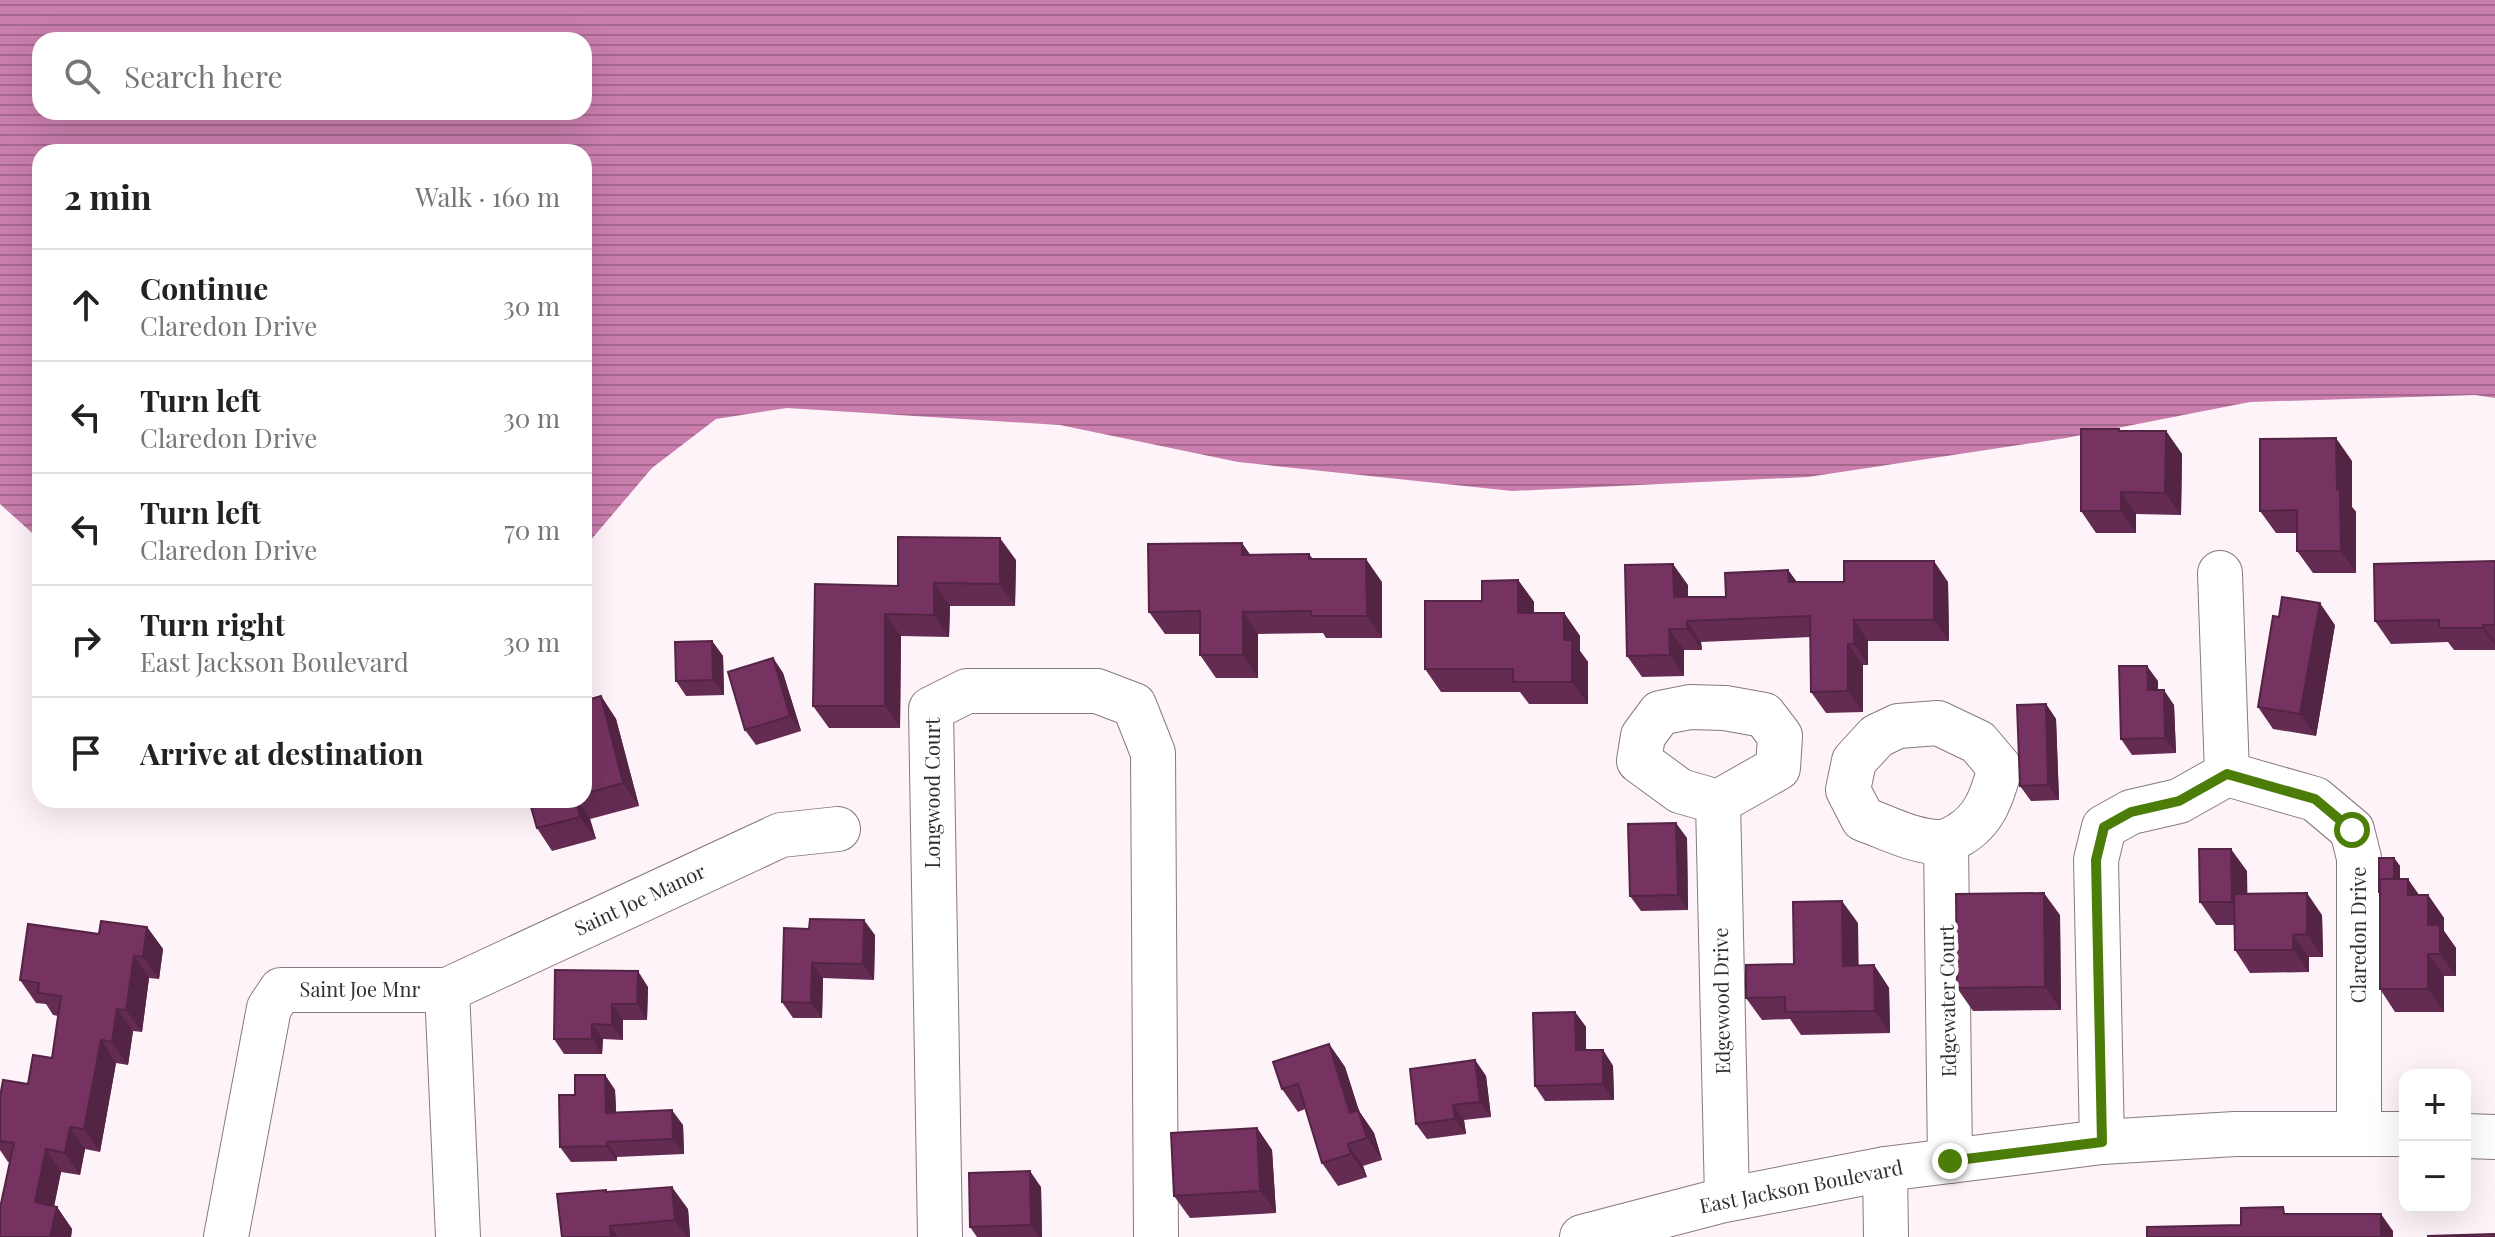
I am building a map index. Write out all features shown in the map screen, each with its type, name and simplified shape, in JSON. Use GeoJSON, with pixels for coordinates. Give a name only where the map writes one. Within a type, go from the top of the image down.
{"type":"FeatureCollection","features":[{"type":"Feature","properties":{"kind":"street"},"geometry":{"type":"LineString","coordinates":[[2102,1142],[2096,860],[2104,827],[2131,812],[2179,801],[2227,774],[2220,573]]}},
{"type":"Feature","properties":{"kind":"street","name":"Longwood Court"},"geometry":{"type":"LineString","coordinates":[[940,1237],[931,709],[967,691],[1097,691],[1134,705],[1153,753],[1156,1237]]}},
{"type":"Feature","properties":{"kind":"street","name":"Claredon Drive"},"geometry":{"type":"LineString","coordinates":[[2227,774],[2315,799],[2352,830],[2359,858],[2359,1133]]}},
{"type":"Feature","properties":{"kind":"street","name":"Edgewood Drive"},"geometry":{"type":"LineString","coordinates":[[1718,802],[1727,1199]]}},
{"type":"Feature","properties":{"kind":"street","name":"Saint Joe Manor"},"geometry":{"type":"LineString","coordinates":[[447,990],[781,835],[838,829]]}},
{"type":"Feature","properties":{"kind":"street","name":"Edgewater Court"},"geometry":{"type":"LineString","coordinates":[[1946,842],[1950,1161]]}},
{"type":"Feature","properties":{"kind":"street","name":"Saint Joe Mnr"},"geometry":{"type":"LineString","coordinates":[[226,1237],[269,1008],[281,990],[447,990],[458,1237]]}},
{"type":"Feature","properties":{"kind":"street","name":"East Jackson Boulevard"},"geometry":{"type":"LineString","coordinates":[[1582,1237],[1727,1199],[1885,1169],[2102,1142],[2235,1134],[2399,1134]]}},
{"type":"Feature","properties":{"kind":"street"},"geometry":{"type":"LineString","coordinates":[[2471,1136],[2495,1137]]}},
{"type":"Feature","properties":{"kind":"street"},"geometry":{"type":"LineString","coordinates":[[1885,1169],[1886,1237]]}},
{"type":"Feature","properties":{"kind":"shaded area"},"geometry":{"type":"Polygon","coordinates":[[[0,0],[2495,0],[2495,398],[2475,395],[2250,402],[2066,438],[1808,477],[1512,491],[1238,462],[1060,425],[787,408],[716,419],[652,468],[592,539],[592,144],[32,144],[32,533],[0,504],[0,0]]]}},
{"type":"Feature","properties":{"kind":"building"},"geometry":{"type":"Polygon","coordinates":[[[2081,429],[2166,431],[2165,493],[2121,492],[2121,511],[2081,511],[2081,429]]]}},
{"type":"Feature","properties":{"kind":"building"},"geometry":{"type":"Polygon","coordinates":[[[2336,438],[2341,551],[2297,551],[2297,510],[2260,511],[2260,439],[2336,438]]]}},
{"type":"Feature","properties":{"kind":"building"},"geometry":{"type":"Polygon","coordinates":[[[898,537],[1000,538],[1000,584],[934,583],[934,615],[885,614],[885,706],[813,706],[815,584],[898,586],[898,537]]]}},
{"type":"Feature","properties":{"kind":"building"},"geometry":{"type":"Polygon","coordinates":[[[1242,543],[1242,555],[1309,554],[1309,559],[1366,559],[1367,616],[1311,616],[1311,611],[1243,612],[1243,655],[1200,655],[1200,611],[1149,612],[1148,544],[1242,543]]]}},
{"type":"Feature","properties":{"kind":"building"},"geometry":{"type":"Polygon","coordinates":[[[1844,561],[1934,561],[1934,620],[1854,620],[1854,644],[1848,644],[1848,691],[1811,692],[1810,616],[1687,621],[1687,629],[1669,629],[1670,655],[1627,656],[1625,565],[1673,564],[1674,597],[1726,597],[1725,573],[1788,570],[1789,582],[1844,582],[1844,561]]]}},
{"type":"Feature","properties":{"kind":"building"},"geometry":{"type":"Polygon","coordinates":[[[2495,561],[2495,625],[2439,628],[2439,620],[2375,621],[2374,564],[2495,561]]]}},
{"type":"Feature","properties":{"kind":"building"},"geometry":{"type":"Polygon","coordinates":[[[1518,580],[1518,613],[1564,613],[1564,640],[1572,640],[1572,682],[1513,682],[1513,669],[1425,669],[1425,601],[1482,601],[1482,581],[1518,580]]]}},
{"type":"Feature","properties":{"kind":"building"},"geometry":{"type":"Polygon","coordinates":[[[2282,597],[2320,603],[2300,714],[2258,707],[2273,616],[2279,617],[2282,597]]]}},
{"type":"Feature","properties":{"kind":"building"},"geometry":{"type":"Polygon","coordinates":[[[712,641],[713,680],[676,681],[675,642],[712,641]]]}},
{"type":"Feature","properties":{"kind":"building"},"geometry":{"type":"Polygon","coordinates":[[[773,658],[790,716],[745,730],[728,672],[773,658]]]}},
{"type":"Feature","properties":{"kind":"building"},"geometry":{"type":"Polygon","coordinates":[[[2119,666],[2147,666],[2148,690],[2164,690],[2165,738],[2121,739],[2119,666]]]}},
{"type":"Feature","properties":{"kind":"building"},"geometry":{"type":"Polygon","coordinates":[[[601,696],[623,783],[592,792],[592,699],[601,696]]]}},
{"type":"Feature","properties":{"kind":"building"},"geometry":{"type":"Polygon","coordinates":[[[2046,704],[2048,785],[2020,786],[2017,705],[2046,704]]]}},
{"type":"Feature","properties":{"kind":"building"},"geometry":{"type":"Polygon","coordinates":[[[531,808],[578,808],[580,817],[537,828],[531,808]]]}},
{"type":"Feature","properties":{"kind":"building"},"geometry":{"type":"Polygon","coordinates":[[[1676,823],[1678,895],[1630,896],[1628,824],[1676,823]]]}},
{"type":"Feature","properties":{"kind":"building"},"geometry":{"type":"Polygon","coordinates":[[[2199,849],[2231,849],[2232,902],[2200,902],[2199,849]]]}},
{"type":"Feature","properties":{"kind":"building"},"geometry":{"type":"Polygon","coordinates":[[[2379,858],[2394,858],[2394,879],[2380,879],[2380,892],[2379,892],[2379,858]]]}},
{"type":"Feature","properties":{"kind":"building"},"geometry":{"type":"Polygon","coordinates":[[[2380,879],[2408,879],[2408,895],[2428,895],[2428,925],[2440,925],[2440,954],[2428,954],[2428,989],[2380,989],[2380,879]]]}},
{"type":"Feature","properties":{"kind":"building"},"geometry":{"type":"Polygon","coordinates":[[[2044,893],[2045,987],[1957,988],[1956,894],[2044,893]]]}},
{"type":"Feature","properties":{"kind":"building"},"geometry":{"type":"Polygon","coordinates":[[[2307,893],[2307,934],[2293,935],[2293,950],[2235,950],[2234,894],[2307,893]]]}},
{"type":"Feature","properties":{"kind":"building"},"geometry":{"type":"Polygon","coordinates":[[[1842,901],[1843,966],[1874,965],[1875,1011],[1785,1012],[1785,997],[1746,998],[1746,965],[1794,964],[1793,902],[1842,901]]]}},
{"type":"Feature","properties":{"kind":"building"},"geometry":{"type":"Polygon","coordinates":[[[810,919],[864,920],[863,964],[812,963],[811,1003],[782,1002],[784,928],[809,929],[810,919]]]}},
{"type":"Feature","properties":{"kind":"building"},"geometry":{"type":"Polygon","coordinates":[[[101,921],[147,927],[143,957],[134,956],[126,1010],[117,1009],[112,1042],[101,1040],[84,1129],[70,1127],[65,1153],[46,1149],[35,1202],[57,1207],[50,1237],[0,1237],[0,1208],[14,1143],[0,1141],[3,1080],[28,1084],[33,1055],[52,1058],[61,996],[38,993],[39,983],[20,980],[28,924],[99,934],[101,921]]]}},
{"type":"Feature","properties":{"kind":"building"},"geometry":{"type":"Polygon","coordinates":[[[555,970],[638,971],[637,1004],[612,1004],[612,1025],[592,1024],[592,1039],[554,1039],[555,970]]]}},
{"type":"Feature","properties":{"kind":"building"},"geometry":{"type":"Polygon","coordinates":[[[1575,1012],[1576,1050],[1603,1050],[1603,1084],[1535,1086],[1533,1013],[1575,1012]]]}},
{"type":"Feature","properties":{"kind":"building"},"geometry":{"type":"Polygon","coordinates":[[[1329,1044],[1350,1113],[1358,1110],[1367,1138],[1348,1144],[1351,1154],[1322,1163],[1298,1084],[1282,1089],[1273,1062],[1329,1044]]]}},
{"type":"Feature","properties":{"kind":"building"},"geometry":{"type":"Polygon","coordinates":[[[1475,1060],[1480,1102],[1453,1105],[1455,1119],[1416,1124],[1410,1069],[1475,1060]]]}},
{"type":"Feature","properties":{"kind":"building"},"geometry":{"type":"Polygon","coordinates":[[[575,1075],[605,1075],[606,1113],[672,1110],[673,1139],[560,1147],[559,1095],[575,1095],[575,1075]]]}},
{"type":"Feature","properties":{"kind":"building"},"geometry":{"type":"Polygon","coordinates":[[[1257,1128],[1260,1191],[1174,1196],[1171,1133],[1257,1128]]]}},
{"type":"Feature","properties":{"kind":"building"},"geometry":{"type":"Polygon","coordinates":[[[1030,1171],[1031,1225],[970,1227],[969,1173],[1030,1171]]]}},
{"type":"Feature","properties":{"kind":"building"},"geometry":{"type":"Polygon","coordinates":[[[672,1187],[675,1220],[610,1226],[611,1237],[562,1237],[557,1194],[672,1187]]]}},
{"type":"Feature","properties":{"kind":"building"},"geometry":{"type":"Polygon","coordinates":[[[2283,1207],[2284,1214],[2381,1214],[2381,1237],[2147,1237],[2147,1227],[2241,1225],[2241,1208],[2283,1207]]]}},
{"type":"Feature","properties":{"kind":"building"},"geometry":{"type":"Polygon","coordinates":[[[2495,1234],[2495,1237],[2428,1237],[2428,1236],[2495,1234]]]}},
{"type":"Feature","properties":{"kind":"route"},"geometry":{"type":"LineString","coordinates":[[1950,1161],[2102,1142],[2096,860],[2104,827],[2131,812],[2179,801],[2227,774],[2315,799],[2352,830]]}}]}
